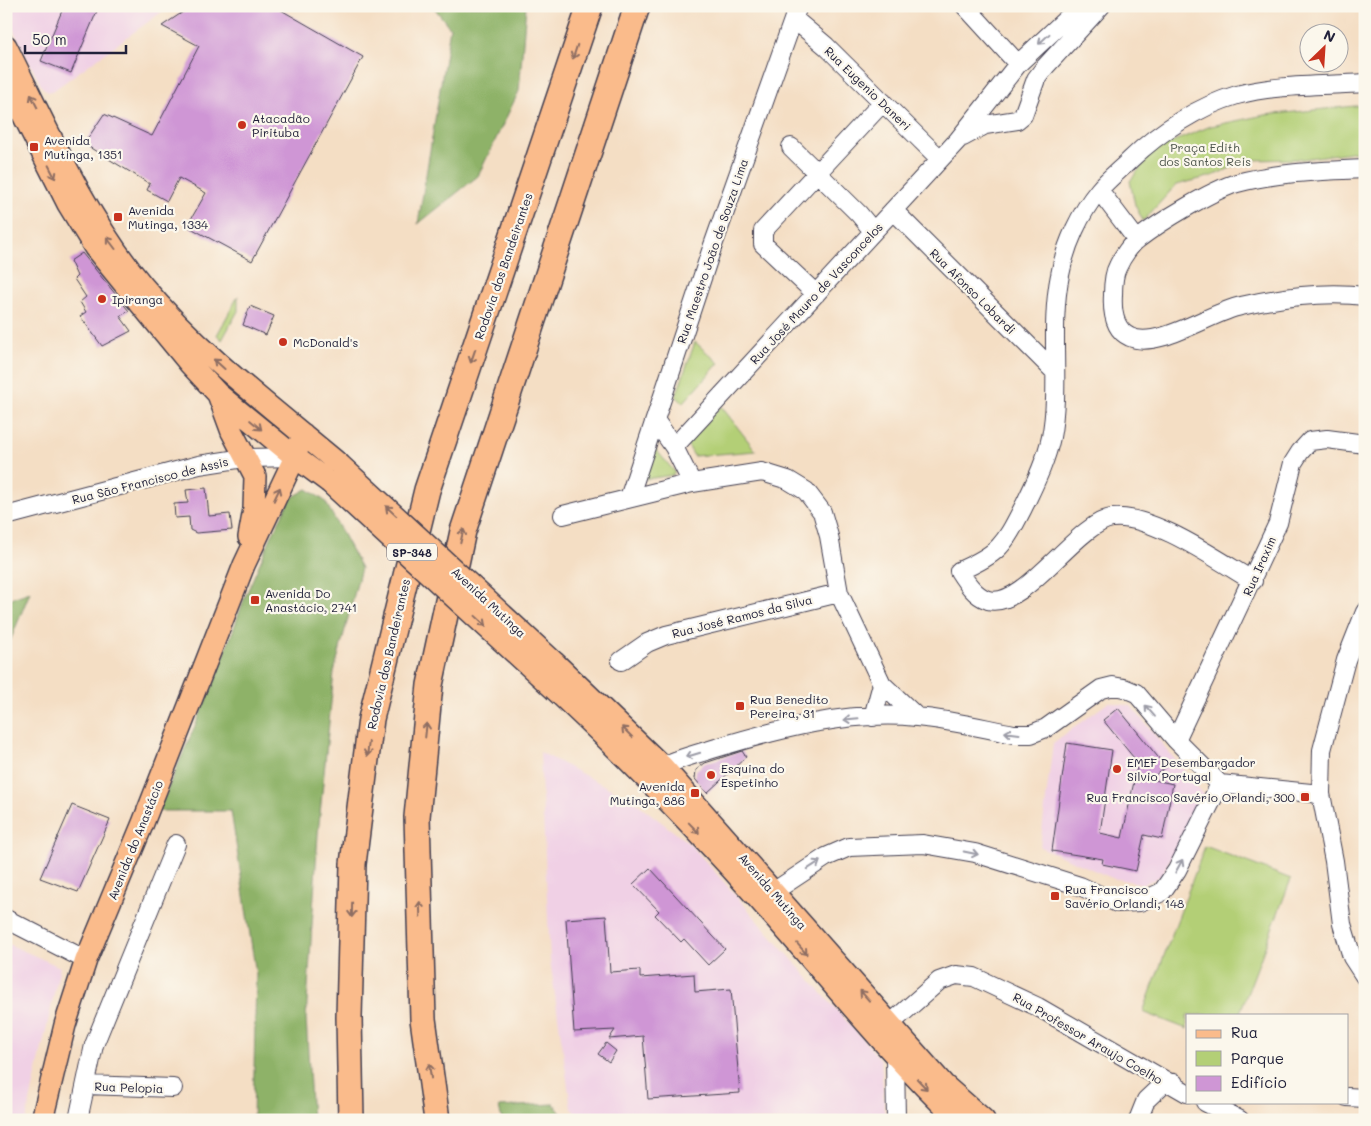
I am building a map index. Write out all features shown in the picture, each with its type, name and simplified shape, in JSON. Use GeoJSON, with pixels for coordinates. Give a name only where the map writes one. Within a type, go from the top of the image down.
{"type":"FeatureCollection","features":[{"type":"Feature","properties":{"kind":"highway","name":"Rodovia dos Bandeirantes"},"geometry":{"type":"LineString","coordinates":[[351,1120],[349,1017],[353,864],[372,719],[427,490],[590,6]]}},
{"type":"Feature","properties":{"kind":"highway"},"geometry":{"type":"LineString","coordinates":[[437,1120],[423,1019],[417,816],[430,685],[463,532],[637,6]]}},
{"type":"Feature","properties":{"kind":"main road","name":"Avenida Mutinga"},"geometry":{"type":"LineString","coordinates":[[6,46],[105,235],[142,285],[220,365],[303,434],[334,473],[547,669],[654,771],[773,892],[944,1085],[984,1120]]}},
{"type":"Feature","properties":{"kind":"main road","name":"Avenida Mutinga"},"geometry":{"type":"LineString","coordinates":[[6,81],[68,204],[95,248],[190,364],[218,394],[295,457],[334,473]]}},
{"type":"Feature","properties":{"kind":"main road"},"geometry":{"type":"LineString","coordinates":[[218,394],[228,389],[237,390],[270,407]]}},
{"type":"Feature","properties":{"kind":"main road","name":"Avenida do Anastácio"},"geometry":{"type":"LineString","coordinates":[[218,394],[244,458],[255,476],[256,485],[244,565]]}},
{"type":"Feature","properties":{"kind":"main road","name":"Avenida do Anastácio"},"geometry":{"type":"LineString","coordinates":[[42,1120],[65,1025],[86,960],[143,823],[244,565],[295,457],[303,434]]}},
{"type":"Feature","properties":{"kind":"main road","name":"Avenida Mutinga"},"geometry":{"type":"LineString","coordinates":[[654,771],[741,880],[895,1056],[958,1120]]}},
{"type":"Feature","properties":{"kind":"street"},"geometry":{"type":"LineString","coordinates":[[965,6],[1018,64]]}},
{"type":"Feature","properties":{"kind":"street","name":"Rua José Mauro de Vasconcelos"},"geometry":{"type":"LineString","coordinates":[[674,447],[958,140],[1018,64],[1080,6]]}},
{"type":"Feature","properties":{"kind":"street","name":"Rua José Mauro de Vasconcelos"},"geometry":{"type":"LineString","coordinates":[[958,140],[976,128],[992,123],[1017,120],[1023,115],[1036,79],[1101,6]]}},
{"type":"Feature","properties":{"kind":"street","name":"Rua Eugenio Daneri"},"geometry":{"type":"LineString","coordinates":[[796,12],[882,102],[940,159]]}},
{"type":"Feature","properties":{"kind":"street","name":"Rua Maestro João de Souza Lima"},"geometry":{"type":"LineString","coordinates":[[629,498],[711,252],[796,12]]}},
{"type":"Feature","properties":{"kind":"street"},"geometry":{"type":"LineString","coordinates":[[1004,80],[1020,85],[1029,97]]}},
{"type":"Feature","properties":{"kind":"street"},"geometry":{"type":"LineString","coordinates":[[1253,581],[1155,527],[1128,518],[1111,518],[1090,530],[1023,588],[1003,599],[989,600],[972,590],[959,572],[991,556],[1000,548],[1010,533],[1042,466],[1051,438],[1060,276],[1067,249],[1079,222],[1099,190],[1147,144],[1191,115],[1236,95],[1277,89],[1365,83]]}},
{"type":"Feature","properties":{"kind":"street"},"geometry":{"type":"LineString","coordinates":[[989,99],[994,113],[1006,122]]}},
{"type":"Feature","properties":{"kind":"street"},"geometry":{"type":"LineString","coordinates":[[816,294],[763,244],[761,238],[763,231],[882,102]]}},
{"type":"Feature","properties":{"kind":"street"},"geometry":{"type":"LineString","coordinates":[[791,147],[873,231]]}},
{"type":"Feature","properties":{"kind":"street"},"geometry":{"type":"LineString","coordinates":[[1365,169],[1287,173],[1235,183],[1182,210],[1137,240],[1117,267],[1113,296],[1113,318],[1122,332],[1131,338],[1144,341],[1159,339],[1238,306],[1286,296],[1365,296]]}},
{"type":"Feature","properties":{"kind":"street"},"geometry":{"type":"LineString","coordinates":[[1099,190],[1137,240]]}},
{"type":"Feature","properties":{"kind":"street","name":"Rua Afonso Lobardi"},"geometry":{"type":"LineString","coordinates":[[893,210],[1054,371]]}},
{"type":"Feature","properties":{"kind":"street"},"geometry":{"type":"LineString","coordinates":[[654,420],[674,447],[692,483]]}},
{"type":"Feature","properties":{"kind":"street","name":"Rua Iraxim"},"geometry":{"type":"LineString","coordinates":[[1176,740],[1253,581],[1278,523],[1293,463],[1300,452],[1310,442],[1327,439],[1365,444]]}},
{"type":"Feature","properties":{"kind":"street","name":"Rua São Francisco de Assis"},"geometry":{"type":"LineString","coordinates":[[6,516],[199,465],[244,458],[295,457]]}},
{"type":"Feature","properties":{"kind":"street"},"geometry":{"type":"LineString","coordinates":[[563,515],[692,483],[762,472],[788,480],[806,491],[822,512],[829,536],[839,593],[882,684],[917,717]]}},
{"type":"Feature","properties":{"kind":"street","name":"Rua José Ramos da Silva"},"geometry":{"type":"LineString","coordinates":[[621,661],[647,643],[666,635],[839,593]]}},
{"type":"Feature","properties":{"kind":"street"},"geometry":{"type":"LineString","coordinates":[[1365,612],[1346,660],[1322,750],[1321,794],[1334,861],[1342,924],[1352,957],[1365,977]]}},
{"type":"Feature","properties":{"kind":"street"},"geometry":{"type":"LineString","coordinates":[[873,717],[882,684]]}},
{"type":"Feature","properties":{"kind":"street"},"geometry":{"type":"LineString","coordinates":[[654,771],[772,731],[835,720],[873,717],[917,717],[1014,734],[1030,734],[1046,728],[1101,689],[1113,686],[1136,693],[1176,740],[1220,784],[1321,794]]}},
{"type":"Feature","properties":{"kind":"street"},"geometry":{"type":"LineString","coordinates":[[741,880],[773,892],[826,857],[849,846],[923,844],[975,853],[1080,886],[1117,903],[1140,902],[1162,892],[1177,870],[1220,784]]}},
{"type":"Feature","properties":{"kind":"street"},"geometry":{"type":"LineString","coordinates":[[78,1120],[94,1045],[176,844]]}},
{"type":"Feature","properties":{"kind":"street"},"geometry":{"type":"LineString","coordinates":[[6,919],[86,960]]}},
{"type":"Feature","properties":{"kind":"street","name":"Rua Professor Araujo Coelho"},"geometry":{"type":"LineString","coordinates":[[890,1024],[939,981],[956,975],[974,977],[1038,1007],[1186,1092]]}},
{"type":"Feature","properties":{"kind":"street"},"geometry":{"type":"LineString","coordinates":[[890,1024],[895,1056],[896,1120]]}},
{"type":"Feature","properties":{"kind":"street"},"geometry":{"type":"LineString","coordinates":[[1138,1120],[1146,1100],[1165,1082],[1186,1084]]}},
{"type":"Feature","properties":{"kind":"street","name":"Rua Pelopia"},"geometry":{"type":"LineString","coordinates":[[86,1085],[172,1088]]}},
{"type":"Feature","properties":{"kind":"street"},"geometry":{"type":"LineString","coordinates":[[1348,1097],[1365,1098]]}},
{"type":"Feature","properties":{"kind":"street"},"geometry":{"type":"LineString","coordinates":[[1209,1104],[1240,1120]]}},
{"type":"Feature","properties":{"kind":"shaded area"},"geometry":{"type":"Polygon","coordinates":[[[6,6],[170,6],[54,90],[48,92],[42,87],[6,15],[6,6]]]}},
{"type":"Feature","properties":{"kind":"shaded area","name":"EMEF Desembargador Silvio Portugal"},"geometry":{"type":"Polygon","coordinates":[[[1109,702],[1131,706],[1205,796],[1161,876],[1144,884],[1112,878],[1040,847],[1053,743],[1109,702]]]}},
{"type":"Feature","properties":{"kind":"shaded area"},"geometry":{"type":"Polygon","coordinates":[[[540,752],[634,801],[691,845],[881,1060],[885,1120],[580,1120],[571,1108],[550,960],[540,752]]]}},
{"type":"Feature","properties":{"kind":"shaded area"},"geometry":{"type":"Polygon","coordinates":[[[6,943],[60,967],[26,1120],[6,1120],[6,943]]]}},
{"type":"Feature","properties":{"kind":"green space"},"geometry":{"type":"Polygon","coordinates":[[[433,6],[526,6],[519,91],[478,176],[418,224],[450,28],[433,6]]]}},
{"type":"Feature","properties":{"kind":"green space","name":"Praça Edith dos Santos Reis"},"geometry":{"type":"Polygon","coordinates":[[[1365,105],[1365,150],[1303,159],[1249,160],[1212,176],[1176,185],[1143,221],[1135,205],[1130,181],[1155,149],[1211,126],[1265,115],[1365,105]]]}},
{"type":"Feature","properties":{"kind":"green space"},"geometry":{"type":"Polygon","coordinates":[[[238,296],[238,311],[222,340],[217,335],[238,296]]]}},
{"type":"Feature","properties":{"kind":"green space"},"geometry":{"type":"Polygon","coordinates":[[[695,342],[719,363],[683,403],[676,396],[695,342]]]}},
{"type":"Feature","properties":{"kind":"green space"},"geometry":{"type":"Polygon","coordinates":[[[721,406],[756,451],[694,456],[687,444],[721,406]]]}},
{"type":"Feature","properties":{"kind":"green space"},"geometry":{"type":"Polygon","coordinates":[[[656,450],[675,472],[673,475],[646,479],[644,473],[651,452],[656,450]]]}},
{"type":"Feature","properties":{"kind":"green space"},"geometry":{"type":"Polygon","coordinates":[[[307,489],[325,501],[361,568],[334,672],[318,834],[306,1018],[312,1120],[253,1120],[256,974],[231,811],[158,811],[216,678],[245,597],[273,533],[291,498],[307,489]]]}},
{"type":"Feature","properties":{"kind":"green space"},"geometry":{"type":"Polygon","coordinates":[[[30,592],[6,651],[6,600],[30,592]]]}},
{"type":"Feature","properties":{"kind":"green space"},"geometry":{"type":"Polygon","coordinates":[[[1205,846],[1291,879],[1239,1014],[1186,1014],[1186,1029],[1143,1012],[1205,846]]]}},
{"type":"Feature","properties":{"kind":"green space"},"geometry":{"type":"Polygon","coordinates":[[[554,1104],[566,1120],[502,1120],[499,1107],[554,1104]]]}},
{"type":"Feature","properties":{"kind":"building"},"geometry":{"type":"Polygon","coordinates":[[[64,6],[99,6],[71,73],[41,61],[64,6]]]}},
{"type":"Feature","properties":{"kind":"building","name":"Atacadão Pirituba"},"geometry":{"type":"Polygon","coordinates":[[[192,6],[274,6],[363,57],[252,261],[187,226],[206,193],[179,178],[167,201],[147,190],[150,184],[84,144],[104,114],[152,136],[199,46],[162,26],[192,6]]]}},
{"type":"Feature","properties":{"kind":"building","name":"Ipiranga"},"geometry":{"type":"Polygon","coordinates":[[[82,253],[129,311],[120,316],[131,331],[102,346],[80,316],[86,312],[80,302],[86,297],[74,279],[77,276],[70,261],[82,253]]]}},
{"type":"Feature","properties":{"kind":"building"},"geometry":{"type":"Polygon","coordinates":[[[250,306],[274,316],[266,335],[243,325],[250,306]]]}},
{"type":"Feature","properties":{"kind":"building"},"geometry":{"type":"Polygon","coordinates":[[[206,488],[209,516],[230,514],[232,530],[196,533],[190,530],[189,517],[175,518],[174,504],[188,503],[186,490],[206,488]]]}},
{"type":"Feature","properties":{"kind":"building"},"geometry":{"type":"Polygon","coordinates":[[[1118,708],[1166,767],[1150,779],[1173,784],[1162,839],[1144,835],[1136,871],[1102,864],[1103,859],[1052,851],[1067,743],[1112,750],[1100,833],[1122,838],[1138,763],[1103,720],[1118,708]]]}},
{"type":"Feature","properties":{"kind":"building","name":"Esquina do Espetinho"},"geometry":{"type":"Polygon","coordinates":[[[742,751],[746,757],[707,793],[695,779],[696,770],[705,763],[742,751]]]}},
{"type":"Feature","properties":{"kind":"building"},"geometry":{"type":"Polygon","coordinates":[[[72,805],[110,820],[78,892],[40,878],[72,805]]]}},
{"type":"Feature","properties":{"kind":"building"},"geometry":{"type":"Polygon","coordinates":[[[650,868],[725,949],[708,965],[684,939],[681,942],[655,915],[659,911],[633,884],[650,868]]]}},
{"type":"Feature","properties":{"kind":"building"},"geometry":{"type":"Polygon","coordinates":[[[606,916],[610,972],[640,970],[640,978],[694,974],[695,992],[731,989],[740,1093],[648,1099],[643,1036],[609,1039],[615,1030],[574,1032],[566,919],[606,916]]]}},
{"type":"Feature","properties":{"kind":"building"},"geometry":{"type":"Polygon","coordinates":[[[606,1043],[616,1051],[609,1062],[598,1054],[606,1043]]]}},
{"type":"Feature","properties":{"kind":"place","name":"Atacadão Pirituba"},"geometry":{"type":"Point","coordinates":[242,125]}},
{"type":"Feature","properties":{"kind":"place","name":"Avenida Mutinga, 1351"},"geometry":{"type":"Point","coordinates":[34,147]}},
{"type":"Feature","properties":{"kind":"place","name":"Avenida Mutinga, 1334"},"geometry":{"type":"Point","coordinates":[118,217]}},
{"type":"Feature","properties":{"kind":"place","name":"Ipiranga"},"geometry":{"type":"Point","coordinates":[102,299]}},
{"type":"Feature","properties":{"kind":"place","name":"McDonald's"},"geometry":{"type":"Point","coordinates":[283,342]}},
{"type":"Feature","properties":{"kind":"place","name":"Avenida Do Anastácio, 2741"},"geometry":{"type":"Point","coordinates":[255,600]}},
{"type":"Feature","properties":{"kind":"place","name":"Rua Benedito Pereira, 31"},"geometry":{"type":"Point","coordinates":[740,706]}},
{"type":"Feature","properties":{"kind":"place","name":"EMEF Desembargador Silvio Portugal"},"geometry":{"type":"Point","coordinates":[1117,769]}},
{"type":"Feature","properties":{"kind":"place","name":"Esquina do Espetinho"},"geometry":{"type":"Point","coordinates":[711,775]}},
{"type":"Feature","properties":{"kind":"place","name":"Avenida Mutinga, 886"},"geometry":{"type":"Point","coordinates":[695,793]}},
{"type":"Feature","properties":{"kind":"place","name":"Rua Francisco Savério Orlandi, 300"},"geometry":{"type":"Point","coordinates":[1305,797]}},
{"type":"Feature","properties":{"kind":"place","name":"Rua Francisco Savério Orlandi, 148"},"geometry":{"type":"Point","coordinates":[1055,896]}}]}
